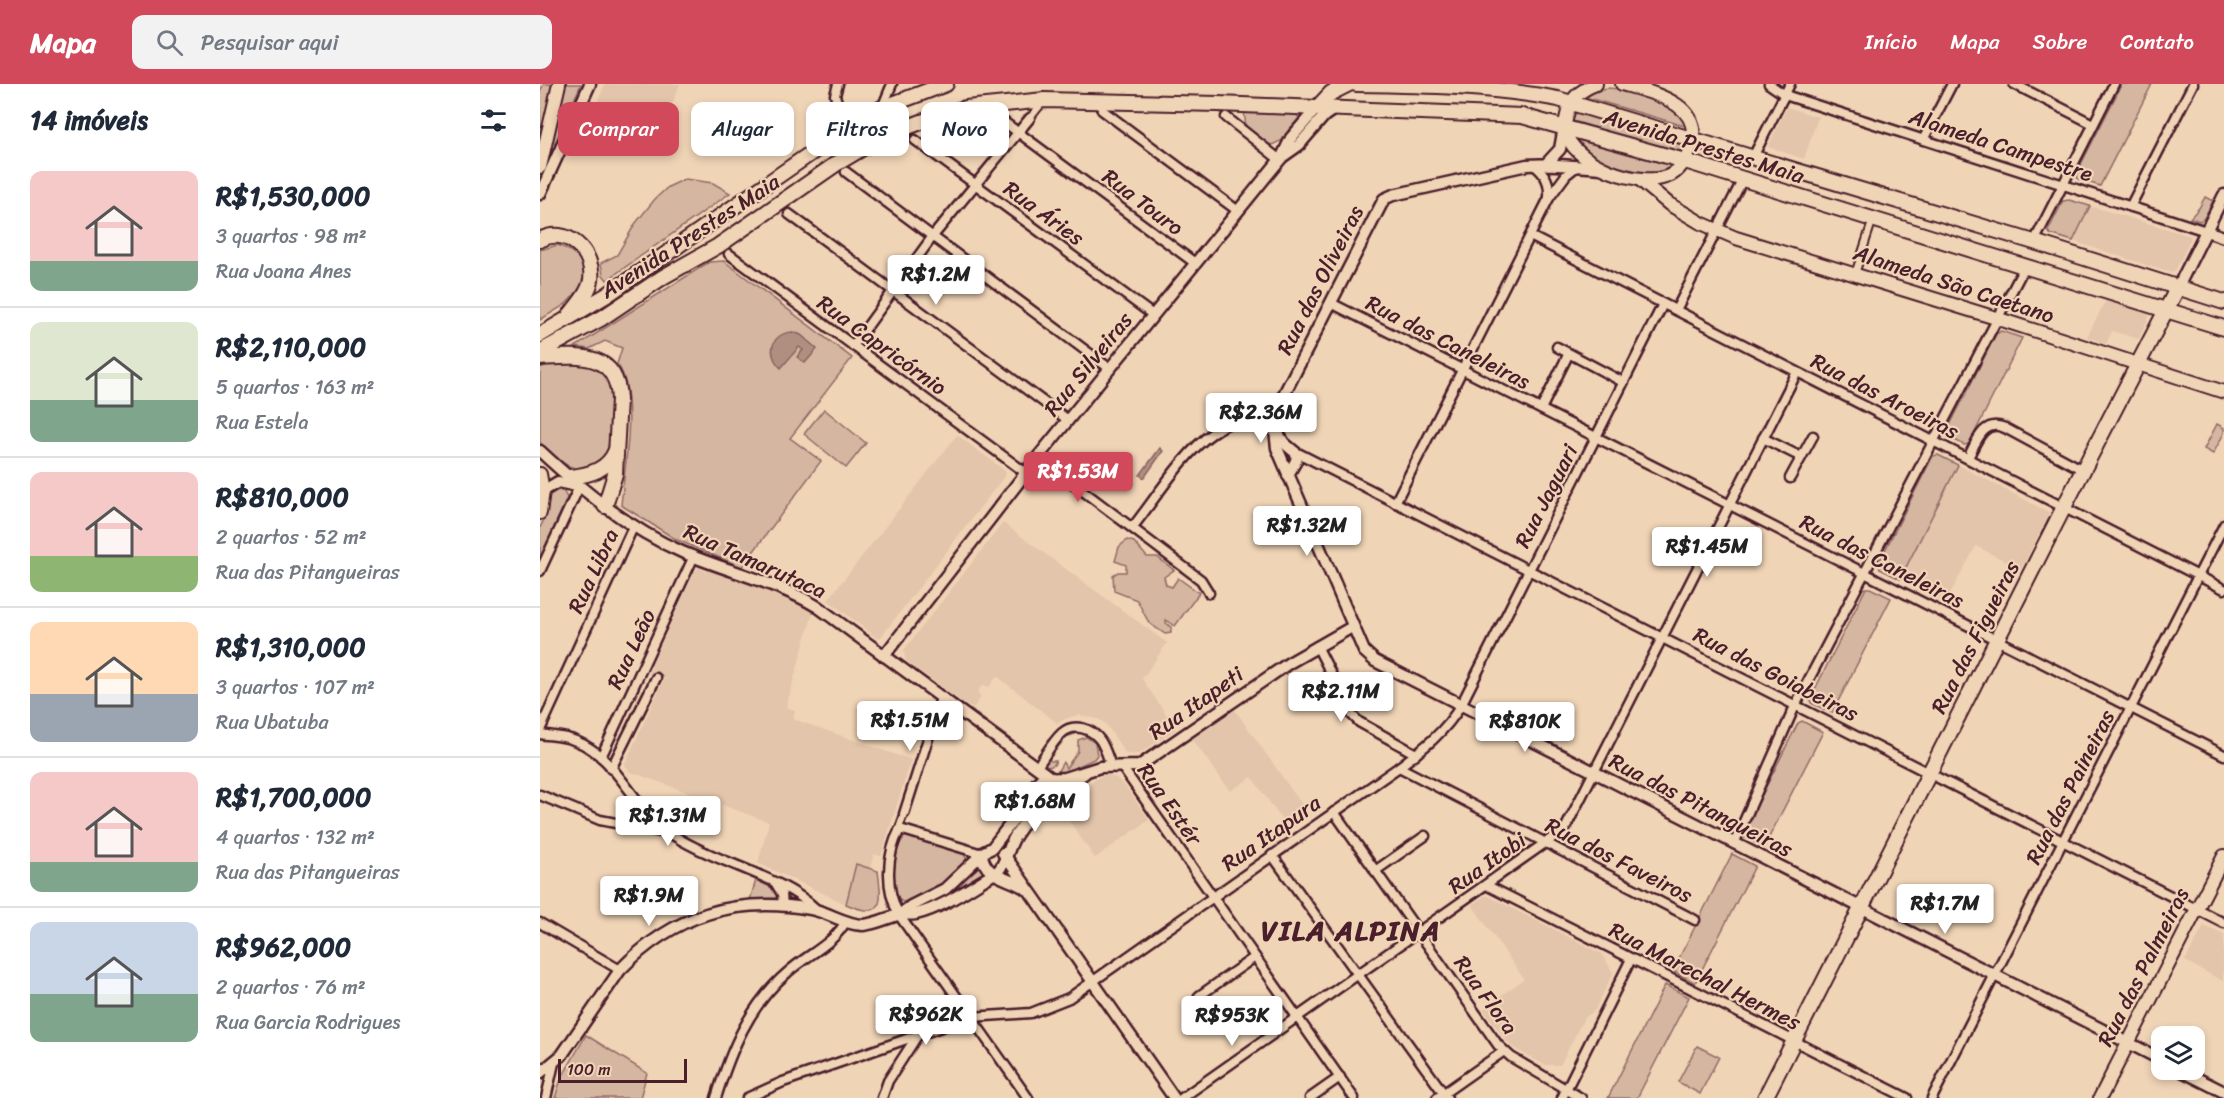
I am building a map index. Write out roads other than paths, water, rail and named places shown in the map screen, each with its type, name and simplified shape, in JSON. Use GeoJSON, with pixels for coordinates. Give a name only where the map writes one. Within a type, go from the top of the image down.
{"type":"FeatureCollection","features":[{"type":"Feature","properties":{"kind":"main road"},"geometry":{"type":"LineString","coordinates":[[540,167],[559,84]]}},
{"type":"Feature","properties":{"kind":"main road","name":"Avenida Prestes Maia"},"geometry":{"type":"LineString","coordinates":[[898,102],[946,84]]}},
{"type":"Feature","properties":{"kind":"main road"},"geometry":{"type":"LineString","coordinates":[[1316,109],[1331,93],[1349,84]]}},
{"type":"Feature","properties":{"kind":"main road","name":"Avenida Prestes Maia"},"geometry":{"type":"LineString","coordinates":[[1356,84],[1484,88],[1522,92],[1570,102],[2034,242],[2224,302]]}},
{"type":"Feature","properties":{"kind":"main road"},"geometry":{"type":"LineString","coordinates":[[1622,84],[1663,96],[1679,105],[1690,123],[1694,140],[1685,162],[1668,179],[1666,189],[1675,207]]}},
{"type":"Feature","properties":{"kind":"main road"},"geometry":{"type":"LineString","coordinates":[[1590,86],[1570,102],[1564,126],[1570,143],[1576,151],[1593,164],[1639,179],[1657,179],[1672,174]]}},
{"type":"Feature","properties":{"kind":"main road","name":"Avenida Prestes Maia"},"geometry":{"type":"LineString","coordinates":[[1009,103],[1044,100],[1089,100],[1522,116],[1564,126],[1743,179],[2224,328]]}},
{"type":"Feature","properties":{"kind":"main road","name":"Avenida Prestes Maia"},"geometry":{"type":"LineString","coordinates":[[540,352],[588,327],[663,278],[724,250],[836,164],[883,136],[921,122]]}},
{"type":"Feature","properties":{"kind":"main road","name":"Avenida Prestes Maia"},"geometry":{"type":"LineString","coordinates":[[540,335],[617,289],[806,156]]}},
{"type":"Feature","properties":{"kind":"main road","name":"Alameda São Caetano"},"geometry":{"type":"LineString","coordinates":[[1639,179],[1675,207],[1736,238],[1996,318],[2224,392]]}},
{"type":"Feature","properties":{"kind":"main road"},"geometry":{"type":"LineString","coordinates":[[540,240],[556,235],[568,237],[578,244],[590,263],[590,283],[565,322]]}},
{"type":"Feature","properties":{"kind":"main road","name":"Rua das Figueiras"},"geometry":{"type":"LineString","coordinates":[[1764,1098],[2178,287]]}},
{"type":"Feature","properties":{"kind":"main road"},"geometry":{"type":"LineString","coordinates":[[540,358],[591,358],[604,364],[619,389],[614,479],[605,506]]}},
{"type":"Feature","properties":{"kind":"main road"},"geometry":{"type":"LineString","coordinates":[[576,483],[586,475],[601,469],[613,457],[617,448]]}},
{"type":"Feature","properties":{"kind":"main road"},"geometry":{"type":"LineString","coordinates":[[540,474],[540,513]]}},
{"type":"Feature","properties":{"kind":"main road","name":"Rua das Palmeiras"},"geometry":{"type":"LineString","coordinates":[[2100,1098],[2224,856]]}},
{"type":"Feature","properties":{"kind":"street"},"geometry":{"type":"LineString","coordinates":[[540,194],[590,84]]}},
{"type":"Feature","properties":{"kind":"street"},"geometry":{"type":"LineString","coordinates":[[837,102],[835,95],[838,84]]}},
{"type":"Feature","properties":{"kind":"street"},"geometry":{"type":"LineString","coordinates":[[884,102],[892,84]]}},
{"type":"Feature","properties":{"kind":"street","name":"Alameda Campestre"},"geometry":{"type":"LineString","coordinates":[[1769,84],[1785,95],[2224,237]]}},
{"type":"Feature","properties":{"kind":"street"},"geometry":{"type":"LineString","coordinates":[[1753,157],[1790,84]]}},
{"type":"Feature","properties":{"kind":"street"},"geometry":{"type":"LineString","coordinates":[[1923,140],[1952,84]]}},
{"type":"Feature","properties":{"kind":"street"},"geometry":{"type":"LineString","coordinates":[[2014,84],[2093,124]]}},
{"type":"Feature","properties":{"kind":"street"},"geometry":{"type":"LineString","coordinates":[[2034,242],[2114,84]]}},
{"type":"Feature","properties":{"kind":"street"},"geometry":{"type":"LineString","coordinates":[[2130,207],[2193,84]]}},
{"type":"Feature","properties":{"kind":"street"},"geometry":{"type":"LineString","coordinates":[[853,346],[933,236],[1044,100]]}},
{"type":"Feature","properties":{"kind":"street"},"geometry":{"type":"LineString","coordinates":[[1089,100],[1238,211]]}},
{"type":"Feature","properties":{"kind":"street"},"geometry":{"type":"LineString","coordinates":[[1218,104],[1226,117],[1281,158]]}},
{"type":"Feature","properties":{"kind":"street","name":"Rua Silveiras"},"geometry":{"type":"LineString","coordinates":[[884,656],[1038,457],[1281,158],[1291,138],[1316,109]]}},
{"type":"Feature","properties":{"kind":"street","name":"Rua Silveiras"},"geometry":{"type":"LineString","coordinates":[[1281,158],[1299,145],[1324,116],[1334,109]]}},
{"type":"Feature","properties":{"kind":"street","name":"Rua Touro"},"geometry":{"type":"LineString","coordinates":[[1009,126],[1195,263]]}},
{"type":"Feature","properties":{"kind":"street"},"geometry":{"type":"LineString","coordinates":[[1547,163],[1560,150],[1564,126]]}},
{"type":"Feature","properties":{"kind":"street","name":"Rua Áries"},"geometry":{"type":"LineString","coordinates":[[915,140],[1153,315]]}},
{"type":"Feature","properties":{"kind":"street","name":"Rua das Oliveiras"},"geometry":{"type":"LineString","coordinates":[[1281,400],[1381,203],[1388,196],[1547,163],[1555,166],[1603,168]]}},
{"type":"Feature","properties":{"kind":"street"},"geometry":{"type":"LineString","coordinates":[[1534,165],[1541,170],[1549,182],[1549,198]]}},
{"type":"Feature","properties":{"kind":"street"},"geometry":{"type":"LineString","coordinates":[[1395,502],[1549,198],[1566,175],[1576,167]]}},
{"type":"Feature","properties":{"kind":"street"},"geometry":{"type":"LineString","coordinates":[[846,172],[1109,368]]}},
{"type":"Feature","properties":{"kind":"street"},"geometry":{"type":"LineString","coordinates":[[1676,310],[1743,179]]}},
{"type":"Feature","properties":{"kind":"street","name":"Rua das Figueiras"},"geometry":{"type":"LineString","coordinates":[[2178,287],[2224,195]]}},
{"type":"Feature","properties":{"kind":"street"},"geometry":{"type":"LineString","coordinates":[[789,214],[1068,420]]}},
{"type":"Feature","properties":{"kind":"street"},"geometry":{"type":"LineString","coordinates":[[1855,275],[1873,219]]}},
{"type":"Feature","properties":{"kind":"street","name":"Rua das Aroeiras"},"geometry":{"type":"LineString","coordinates":[[1530,236],[2224,589]]}},
{"type":"Feature","properties":{"kind":"street","name":"Rua Capricórnio"},"geometry":{"type":"LineString","coordinates":[[724,250],[1026,473]]}},
{"type":"Feature","properties":{"kind":"street"},"geometry":{"type":"LineString","coordinates":[[1734,844],[1795,706],[1932,440],[2025,266]]}},
{"type":"Feature","properties":{"kind":"street","name":"Rua das Caneleiras"},"geometry":{"type":"LineString","coordinates":[[1331,303],[2224,755]]}},
{"type":"Feature","properties":{"kind":"street","name":"Rua Jaguari"},"geometry":{"type":"LineString","coordinates":[[1461,705],[1663,304]]}},
{"type":"Feature","properties":{"kind":"street"},"geometry":{"type":"LineString","coordinates":[[1557,347],[1568,355],[1623,382]]}},
{"type":"Feature","properties":{"kind":"street"},"geometry":{"type":"LineString","coordinates":[[1541,409],[1568,355]]}},
{"type":"Feature","properties":{"kind":"street","name":"Rua Itobi"},"geometry":{"type":"LineString","coordinates":[[1182,1098],[1561,833],[1568,825],[1797,372]]}},
{"type":"Feature","properties":{"kind":"street"},"geometry":{"type":"LineString","coordinates":[[1132,528],[1186,458],[1203,440],[1223,427],[1281,400]]}},
{"type":"Feature","properties":{"kind":"street","name":"Rua das Pitangueiras"},"geometry":{"type":"LineString","coordinates":[[1281,400],[1274,427],[1289,458],[1288,476],[1359,644],[1369,657],[2151,1054]]}},
{"type":"Feature","properties":{"kind":"street"},"geometry":{"type":"LineString","coordinates":[[1968,458],[1981,433],[1988,427],[1996,425],[2083,470]]}},
{"type":"Feature","properties":{"kind":"street"},"geometry":{"type":"LineString","coordinates":[[1790,478],[1813,436]]}},
{"type":"Feature","properties":{"kind":"street"},"geometry":{"type":"LineString","coordinates":[[1763,438],[1801,457]]}},
{"type":"Feature","properties":{"kind":"street","name":"Rua Tamarutaca"},"geometry":{"type":"LineString","coordinates":[[540,451],[605,506],[634,525],[675,548],[804,599],[818,607],[1051,778]]}},
{"type":"Feature","properties":{"kind":"street"},"geometry":{"type":"LineString","coordinates":[[1038,457],[1201,580],[1209,593]]}},
{"type":"Feature","properties":{"kind":"street","name":"Rua das Goiabeiras"},"geometry":{"type":"LineString","coordinates":[[1289,458],[1310,459],[2224,923]]}},
{"type":"Feature","properties":{"kind":"street"},"geometry":{"type":"LineString","coordinates":[[540,571],[576,483],[558,482],[541,492]]}},
{"type":"Feature","properties":{"kind":"street","name":"Rua Libra"},"geometry":{"type":"LineString","coordinates":[[540,732],[634,525]]}},
{"type":"Feature","properties":{"kind":"street","name":"Rua das Paineiras"},"geometry":{"type":"LineString","coordinates":[[1932,1098],[2224,525]]}},
{"type":"Feature","properties":{"kind":"street","name":"Rua Leão"},"geometry":{"type":"LineString","coordinates":[[601,757],[694,556]]}},
{"type":"Feature","properties":{"kind":"street","name":"Rua Itapeti"},"geometry":{"type":"LineString","coordinates":[[1085,773],[1100,768],[1134,767],[1143,764],[1317,646],[1352,627]]}},
{"type":"Feature","properties":{"kind":"street"},"geometry":{"type":"LineString","coordinates":[[1317,646],[1352,715],[1359,722],[1416,754]]}},
{"type":"Feature","properties":{"kind":"street"},"geometry":{"type":"LineString","coordinates":[[611,769],[656,678]]}},
{"type":"Feature","properties":{"kind":"street"},"geometry":{"type":"LineString","coordinates":[[941,698],[890,862],[891,898],[899,915],[1028,1098]]}},
{"type":"Feature","properties":{"kind":"street","name":"Rua Itapura"},"geometry":{"type":"LineString","coordinates":[[747,1098],[783,1082],[970,1017],[1023,1014],[1042,1010],[1069,998],[1212,896],[1400,767],[1444,730],[1461,705]]}},
{"type":"Feature","properties":{"kind":"street","name":"Rua Estér"},"geometry":{"type":"LineString","coordinates":[[1033,765],[1068,729],[1074,727],[1084,729],[1096,735],[1354,1098]]}},
{"type":"Feature","properties":{"kind":"street"},"geometry":{"type":"LineString","coordinates":[[540,732],[575,740],[601,757],[650,816],[671,834]]}},
{"type":"Feature","properties":{"kind":"street"},"geometry":{"type":"LineString","coordinates":[[1033,765],[1036,786],[1041,798],[1051,796]]}},
{"type":"Feature","properties":{"kind":"street","name":"Rua dos Faveiros"},"geometry":{"type":"LineString","coordinates":[[1400,767],[1695,920]]}},
{"type":"Feature","properties":{"kind":"street"},"geometry":{"type":"LineString","coordinates":[[899,915],[911,906],[945,889],[982,854],[992,848],[1044,778],[1065,778],[1085,773]]}},
{"type":"Feature","properties":{"kind":"street"},"geometry":{"type":"LineString","coordinates":[[540,1073],[554,1064],[571,1044],[620,970],[649,944],[702,915],[735,906],[783,906],[817,910],[856,924],[867,924],[899,915],[915,914],[933,907],[1000,869],[1009,846],[1036,808],[1085,773]]}},
{"type":"Feature","properties":{"kind":"street"},"geometry":{"type":"LineString","coordinates":[[1051,778],[1056,784],[1051,796]]}},
{"type":"Feature","properties":{"kind":"street"},"geometry":{"type":"LineString","coordinates":[[540,795],[600,819],[671,834],[800,896],[817,910]]}},
{"type":"Feature","properties":{"kind":"street","name":"Rua Flora"},"geometry":{"type":"LineString","coordinates":[[1334,812],[1504,1051],[1564,1094],[1581,1098]]}},
{"type":"Feature","properties":{"kind":"street"},"geometry":{"type":"LineString","coordinates":[[899,830],[982,854]]}},
{"type":"Feature","properties":{"kind":"street"},"geometry":{"type":"LineString","coordinates":[[1375,871],[1425,836]]}},
{"type":"Feature","properties":{"kind":"street"},"geometry":{"type":"LineString","coordinates":[[992,848],[998,849],[1006,857],[1174,1098]]}},
{"type":"Feature","properties":{"kind":"street"},"geometry":{"type":"LineString","coordinates":[[982,854],[986,868],[993,874],[1019,884],[1030,893]]}},
{"type":"Feature","properties":{"kind":"street"},"geometry":{"type":"LineString","coordinates":[[1272,855],[1442,1096],[1504,1051]]}},
{"type":"Feature","properties":{"kind":"street"},"geometry":{"type":"LineString","coordinates":[[776,884],[782,894],[783,906]]}},
{"type":"Feature","properties":{"kind":"street","name":"Rua Marechal Hermes"},"geometry":{"type":"LineString","coordinates":[[1486,885],[1907,1098]]}},
{"type":"Feature","properties":{"kind":"street"},"geometry":{"type":"LineString","coordinates":[[717,1098],[736,1041],[763,998],[790,970],[832,940],[846,921]]}},
{"type":"Feature","properties":{"kind":"street"},"geometry":{"type":"LineString","coordinates":[[540,923],[620,970]]}},
{"type":"Feature","properties":{"kind":"street"},"geometry":{"type":"LineString","coordinates":[[1199,996],[1255,957]]}},
{"type":"Feature","properties":{"kind":"street"},"geometry":{"type":"LineString","coordinates":[[1564,1094],[1631,958]]}},
{"type":"Feature","properties":{"kind":"street"},"geometry":{"type":"LineString","coordinates":[[882,1098],[888,1081],[917,1035]]}},
{"type":"Feature","properties":{"kind":"street"},"geometry":{"type":"LineString","coordinates":[[546,1098],[554,1064]]}},
{"type":"Feature","properties":{"kind":"street"},"geometry":{"type":"LineString","coordinates":[[1310,1098],[1340,1077]]}},
{"type":"Feature","properties":{"kind":"street"},"geometry":{"type":"LineString","coordinates":[[2200,1080],[2224,1092]]}},
{"type":"Feature","properties":{"kind":"district","name":"VILA ALPINA"},"geometry":{"type":"Point","coordinates":[1351,930]}}]}
